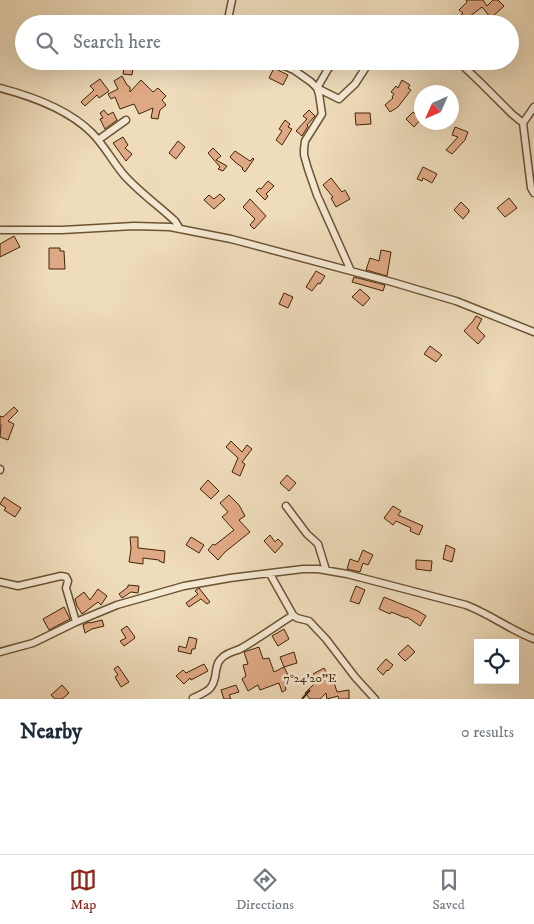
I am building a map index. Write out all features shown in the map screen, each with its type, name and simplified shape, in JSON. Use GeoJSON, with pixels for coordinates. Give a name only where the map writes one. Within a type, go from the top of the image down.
{"type":"FeatureCollection","features":[{"type":"Feature","properties":{"kind":"street"},"geometry":{"type":"LineString","coordinates":[[229,15],[232,0]]}},
{"type":"Feature","properties":{"kind":"street"},"geometry":{"type":"LineString","coordinates":[[294,70],[317,88],[339,99],[355,84],[364,70]]}},
{"type":"Feature","properties":{"kind":"street"},"geometry":{"type":"LineString","coordinates":[[327,70],[317,88],[322,114],[306,141],[304,155],[317,195],[351,271]]}},
{"type":"Feature","properties":{"kind":"street"},"geometry":{"type":"LineString","coordinates":[[468,70],[523,123]]}},
{"type":"Feature","properties":{"kind":"street"},"geometry":{"type":"LineString","coordinates":[[0,88],[41,102],[77,120],[92,133],[125,176],[175,221],[180,229]]}},
{"type":"Feature","properties":{"kind":"street"},"geometry":{"type":"LineString","coordinates":[[534,106],[523,123],[531,188],[534,193]]}},
{"type":"Feature","properties":{"kind":"street"},"geometry":{"type":"LineString","coordinates":[[98,140],[126,120]]}},
{"type":"Feature","properties":{"kind":"street"},"geometry":{"type":"LineString","coordinates":[[0,230],[62,230],[134,226],[170,227],[231,239],[351,271],[456,302],[534,332]]}},
{"type":"Feature","properties":{"kind":"street"},"geometry":{"type":"LineString","coordinates":[[286,506],[307,534],[318,544],[326,570]]}},
{"type":"Feature","properties":{"kind":"street"},"geometry":{"type":"LineString","coordinates":[[0,652],[33,643],[76,622],[118,605],[184,586],[303,569],[326,570],[355,576],[466,605],[534,639]]}},
{"type":"Feature","properties":{"kind":"street"},"geometry":{"type":"LineString","coordinates":[[270,574],[293,615],[309,621],[375,699]]}},
{"type":"Feature","properties":{"kind":"street"},"geometry":{"type":"LineString","coordinates":[[0,582],[18,586],[61,576],[66,577],[68,581],[66,588],[76,622]]}},
{"type":"Feature","properties":{"kind":"street"},"geometry":{"type":"LineString","coordinates":[[193,698],[210,690],[214,684],[217,665],[226,655],[239,649],[293,615]]}},
{"type":"Feature","properties":{"kind":"building"},"geometry":{"type":"Polygon","coordinates":[[[466,0],[483,0],[487,6],[493,0],[498,0],[504,6],[494,15],[489,15],[482,7],[472,15],[461,15],[463,13],[459,10],[467,2],[466,0]]]}},
{"type":"Feature","properties":{"kind":"building"},"geometry":{"type":"Polygon","coordinates":[[[124,70],[133,70],[132,75],[123,74],[124,70]]]}},
{"type":"Feature","properties":{"kind":"building"},"geometry":{"type":"Polygon","coordinates":[[[273,70],[278,70],[288,75],[283,85],[269,78],[273,70]]]}},
{"type":"Feature","properties":{"kind":"building"},"geometry":{"type":"Polygon","coordinates":[[[122,76],[130,87],[130,92],[141,80],[153,92],[158,88],[166,96],[162,100],[166,105],[160,110],[158,119],[151,118],[153,108],[139,114],[134,104],[120,109],[115,97],[111,99],[108,94],[118,89],[114,81],[122,76]]]}},
{"type":"Feature","properties":{"kind":"building"},"geometry":{"type":"Polygon","coordinates":[[[100,79],[109,91],[99,98],[97,95],[85,106],[81,102],[94,90],[90,86],[100,79]]]}},
{"type":"Feature","properties":{"kind":"building"},"geometry":{"type":"Polygon","coordinates":[[[402,80],[410,85],[408,88],[411,90],[398,107],[390,112],[385,105],[393,98],[394,94],[391,92],[396,86],[398,88],[402,80]]]}},
{"type":"Feature","properties":{"kind":"building"},"geometry":{"type":"Polygon","coordinates":[[[104,110],[108,115],[113,112],[117,120],[105,129],[100,119],[103,118],[100,113],[104,110]]]}},
{"type":"Feature","properties":{"kind":"building"},"geometry":{"type":"Polygon","coordinates":[[[309,110],[315,116],[307,125],[302,136],[296,131],[307,119],[303,116],[309,110]]]}},
{"type":"Feature","properties":{"kind":"building"},"geometry":{"type":"Polygon","coordinates":[[[355,113],[370,113],[371,124],[356,125],[355,113]]]}},
{"type":"Feature","properties":{"kind":"building"},"geometry":{"type":"Polygon","coordinates":[[[414,113],[414,127],[406,119],[414,113]]]}},
{"type":"Feature","properties":{"kind":"building"},"geometry":{"type":"Polygon","coordinates":[[[285,120],[290,124],[288,127],[292,129],[282,145],[276,140],[282,131],[279,129],[285,120]]]}},
{"type":"Feature","properties":{"kind":"building"},"geometry":{"type":"Polygon","coordinates":[[[459,129],[468,132],[465,140],[452,154],[446,150],[458,137],[452,135],[454,130],[459,129]]]}},
{"type":"Feature","properties":{"kind":"building"},"geometry":{"type":"Polygon","coordinates":[[[123,137],[128,145],[125,148],[132,154],[126,161],[113,143],[123,137]]]}},
{"type":"Feature","properties":{"kind":"building"},"geometry":{"type":"Polygon","coordinates":[[[178,141],[185,147],[176,159],[169,153],[178,141]]]}},
{"type":"Feature","properties":{"kind":"building"},"geometry":{"type":"Polygon","coordinates":[[[213,148],[221,156],[216,160],[227,166],[223,171],[218,169],[220,167],[208,153],[213,148]]]}},
{"type":"Feature","properties":{"kind":"building"},"geometry":{"type":"Polygon","coordinates":[[[235,151],[250,161],[254,159],[245,172],[230,157],[235,151]]]}},
{"type":"Feature","properties":{"kind":"building"},"geometry":{"type":"Polygon","coordinates":[[[423,167],[437,174],[432,183],[423,178],[422,181],[417,179],[423,167]]]}},
{"type":"Feature","properties":{"kind":"building"},"geometry":{"type":"Polygon","coordinates":[[[331,178],[342,192],[345,190],[350,199],[336,207],[331,198],[333,197],[323,185],[331,178]]]}},
{"type":"Feature","properties":{"kind":"building"},"geometry":{"type":"Polygon","coordinates":[[[268,181],[274,186],[266,194],[268,196],[265,200],[256,191],[259,188],[261,189],[268,181]]]}},
{"type":"Feature","properties":{"kind":"building"},"geometry":{"type":"Polygon","coordinates":[[[220,194],[225,199],[214,209],[204,200],[209,195],[214,199],[220,194]]]}},
{"type":"Feature","properties":{"kind":"building"},"geometry":{"type":"Polygon","coordinates":[[[509,198],[517,208],[505,217],[497,208],[509,198]]]}},
{"type":"Feature","properties":{"kind":"building"},"geometry":{"type":"Polygon","coordinates":[[[250,199],[266,216],[254,229],[250,225],[255,219],[243,207],[250,199]]]}},
{"type":"Feature","properties":{"kind":"building"},"geometry":{"type":"Polygon","coordinates":[[[461,202],[469,210],[463,219],[454,210],[461,202]]]}},
{"type":"Feature","properties":{"kind":"building"},"geometry":{"type":"Polygon","coordinates":[[[14,236],[20,247],[0,257],[0,244],[14,236]]]}},
{"type":"Feature","properties":{"kind":"building"},"geometry":{"type":"Polygon","coordinates":[[[49,248],[60,248],[60,251],[64,251],[65,269],[49,269],[49,248]]]}},
{"type":"Feature","properties":{"kind":"building"},"geometry":{"type":"Polygon","coordinates":[[[381,250],[391,252],[387,276],[366,270],[370,258],[379,261],[381,250]]]}},
{"type":"Feature","properties":{"kind":"building"},"geometry":{"type":"Polygon","coordinates":[[[316,271],[325,276],[312,291],[306,287],[316,271]]]}},
{"type":"Feature","properties":{"kind":"building"},"geometry":{"type":"Polygon","coordinates":[[[354,277],[385,285],[383,291],[352,282],[354,277]]]}},
{"type":"Feature","properties":{"kind":"building"},"geometry":{"type":"Polygon","coordinates":[[[360,289],[370,298],[363,306],[352,297],[360,289]]]}},
{"type":"Feature","properties":{"kind":"building"},"geometry":{"type":"Polygon","coordinates":[[[284,293],[293,297],[288,308],[279,304],[284,293]]]}},
{"type":"Feature","properties":{"kind":"building"},"geometry":{"type":"Polygon","coordinates":[[[476,316],[482,319],[477,328],[485,336],[478,344],[464,331],[476,316]]]}},
{"type":"Feature","properties":{"kind":"building"},"geometry":{"type":"Polygon","coordinates":[[[430,346],[442,355],[436,362],[424,354],[430,346]]]}},
{"type":"Feature","properties":{"kind":"building"},"geometry":{"type":"Polygon","coordinates":[[[14,407],[18,411],[8,421],[14,424],[8,440],[0,437],[0,416],[3,417],[14,407]]]}},
{"type":"Feature","properties":{"kind":"building"},"geometry":{"type":"Polygon","coordinates":[[[231,441],[242,452],[247,445],[252,449],[242,462],[245,464],[240,476],[232,472],[238,458],[226,447],[231,441]]]}},
{"type":"Feature","properties":{"kind":"building"},"geometry":{"type":"Polygon","coordinates":[[[287,475],[296,483],[289,491],[280,483],[287,475]]]}},
{"type":"Feature","properties":{"kind":"building"},"geometry":{"type":"Polygon","coordinates":[[[208,480],[219,491],[211,499],[200,489],[208,480]]]}},
{"type":"Feature","properties":{"kind":"building"},"geometry":{"type":"Polygon","coordinates":[[[229,495],[239,505],[245,516],[239,520],[250,532],[218,560],[208,550],[213,544],[215,545],[234,530],[222,517],[228,512],[220,503],[229,495]]]}},
{"type":"Feature","properties":{"kind":"building"},"geometry":{"type":"Polygon","coordinates":[[[4,497],[21,508],[15,517],[4,510],[6,508],[0,504],[4,497]]]}},
{"type":"Feature","properties":{"kind":"building"},"geometry":{"type":"Polygon","coordinates":[[[393,506],[401,511],[398,515],[423,526],[419,535],[410,531],[411,528],[396,521],[393,525],[384,518],[393,506]]]}},
{"type":"Feature","properties":{"kind":"building"},"geometry":{"type":"Polygon","coordinates":[[[270,535],[275,542],[278,539],[283,544],[275,553],[264,541],[270,535]]]}},
{"type":"Feature","properties":{"kind":"building"},"geometry":{"type":"Polygon","coordinates":[[[130,537],[138,537],[138,548],[165,551],[164,563],[159,560],[143,558],[143,564],[129,562],[130,537]]]}},
{"type":"Feature","properties":{"kind":"building"},"geometry":{"type":"Polygon","coordinates":[[[191,537],[204,545],[199,553],[186,545],[191,537]]]}},
{"type":"Feature","properties":{"kind":"building"},"geometry":{"type":"Polygon","coordinates":[[[446,545],[455,549],[452,562],[443,559],[446,545]]]}},
{"type":"Feature","properties":{"kind":"building"},"geometry":{"type":"Polygon","coordinates":[[[363,550],[373,555],[368,565],[363,563],[360,572],[347,569],[350,559],[358,562],[363,550]]]}},
{"type":"Feature","properties":{"kind":"building"},"geometry":{"type":"Polygon","coordinates":[[[416,560],[432,561],[431,571],[416,569],[416,560]]]}},
{"type":"Feature","properties":{"kind":"building"},"geometry":{"type":"Polygon","coordinates":[[[128,585],[139,586],[138,593],[131,592],[122,598],[119,594],[128,585]]]}},
{"type":"Feature","properties":{"kind":"building"},"geometry":{"type":"Polygon","coordinates":[[[356,586],[365,590],[359,604],[350,601],[356,586]]]}},
{"type":"Feature","properties":{"kind":"building"},"geometry":{"type":"Polygon","coordinates":[[[199,588],[210,602],[207,604],[201,599],[189,607],[186,603],[198,594],[195,591],[199,588]]]}},
{"type":"Feature","properties":{"kind":"building"},"geometry":{"type":"Polygon","coordinates":[[[98,589],[107,596],[101,605],[98,602],[82,614],[75,599],[84,592],[90,600],[98,589]]]}},
{"type":"Feature","properties":{"kind":"building"},"geometry":{"type":"Polygon","coordinates":[[[384,597],[426,616],[420,626],[407,617],[391,612],[390,614],[379,609],[384,597]]]}},
{"type":"Feature","properties":{"kind":"building"},"geometry":{"type":"Polygon","coordinates":[[[64,607],[70,619],[49,630],[43,619],[64,607]]]}},
{"type":"Feature","properties":{"kind":"building"},"geometry":{"type":"Polygon","coordinates":[[[102,620],[104,626],[85,633],[83,625],[102,620]]]}},
{"type":"Feature","properties":{"kind":"building"},"geometry":{"type":"Polygon","coordinates":[[[127,626],[135,638],[124,646],[120,641],[126,638],[121,630],[127,626]]]}},
{"type":"Feature","properties":{"kind":"building"},"geometry":{"type":"Polygon","coordinates":[[[284,629],[289,639],[278,646],[272,636],[284,629]]]}},
{"type":"Feature","properties":{"kind":"building"},"geometry":{"type":"Polygon","coordinates":[[[189,637],[197,639],[195,649],[192,649],[191,654],[178,651],[179,646],[186,648],[189,637]]]}},
{"type":"Feature","properties":{"kind":"building"},"geometry":{"type":"Polygon","coordinates":[[[408,645],[415,652],[405,661],[398,654],[408,645]]]}},
{"type":"Feature","properties":{"kind":"building"},"geometry":{"type":"Polygon","coordinates":[[[259,647],[263,659],[269,658],[274,672],[284,667],[288,675],[283,677],[286,690],[282,692],[279,683],[260,690],[258,685],[248,691],[242,679],[246,676],[243,665],[248,664],[244,652],[259,647]]]}},
{"type":"Feature","properties":{"kind":"building"},"geometry":{"type":"Polygon","coordinates":[[[294,652],[297,663],[284,667],[280,657],[294,652]]]}},
{"type":"Feature","properties":{"kind":"building"},"geometry":{"type":"Polygon","coordinates":[[[386,659],[393,665],[383,675],[377,669],[386,659]]]}},
{"type":"Feature","properties":{"kind":"building"},"geometry":{"type":"Polygon","coordinates":[[[204,664],[208,671],[191,680],[190,678],[184,684],[176,676],[183,670],[186,673],[204,664]]]}},
{"type":"Feature","properties":{"kind":"building"},"geometry":{"type":"Polygon","coordinates":[[[118,666],[129,682],[121,687],[115,677],[118,675],[114,669],[118,666]]]}},
{"type":"Feature","properties":{"kind":"building"},"geometry":{"type":"Polygon","coordinates":[[[324,668],[330,679],[333,679],[337,692],[349,690],[349,699],[339,699],[338,696],[327,699],[326,693],[320,699],[310,699],[305,693],[317,681],[313,674],[324,668]]]}},
{"type":"Feature","properties":{"kind":"building"},"geometry":{"type":"Polygon","coordinates":[[[62,685],[69,693],[62,699],[55,699],[51,695],[62,685]]]}},
{"type":"Feature","properties":{"kind":"building"},"geometry":{"type":"Polygon","coordinates":[[[236,685],[239,692],[229,695],[231,699],[224,699],[221,690],[236,685]]]}}]}
